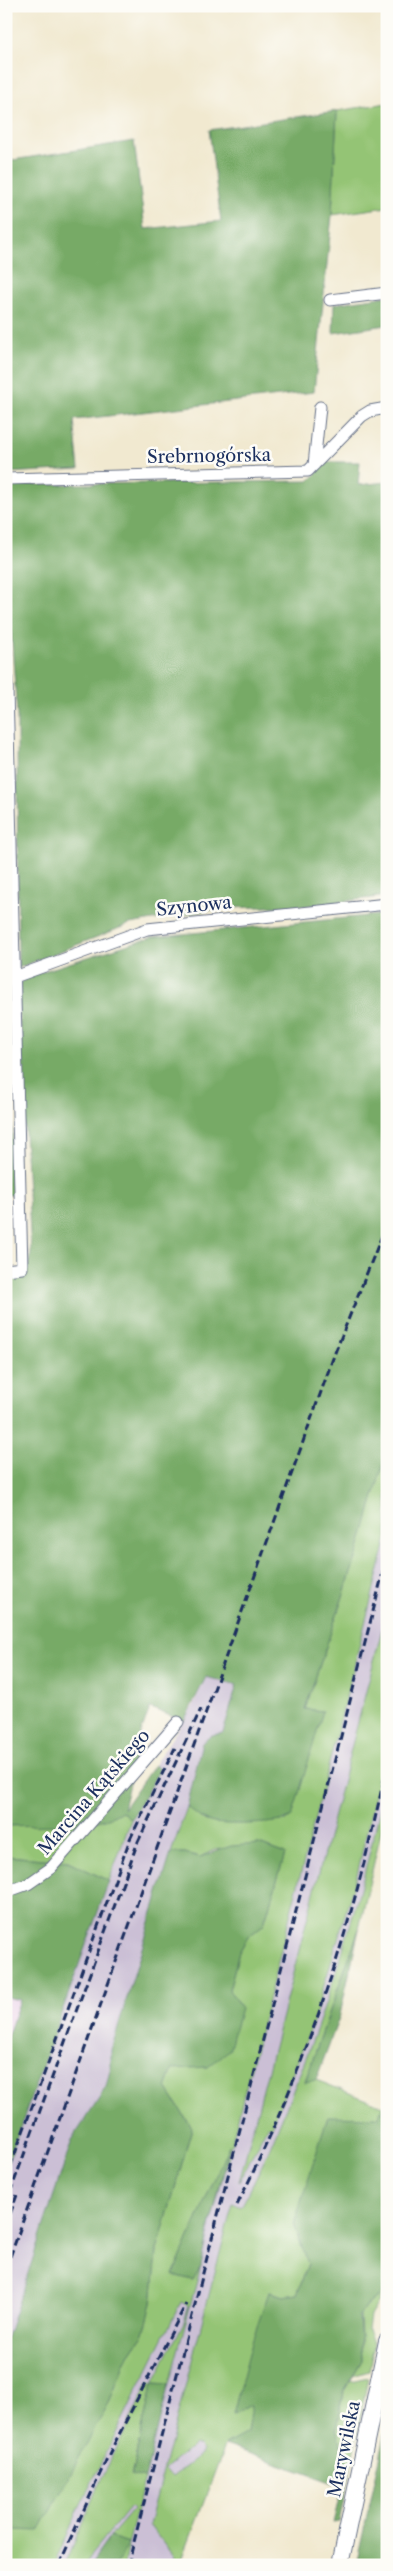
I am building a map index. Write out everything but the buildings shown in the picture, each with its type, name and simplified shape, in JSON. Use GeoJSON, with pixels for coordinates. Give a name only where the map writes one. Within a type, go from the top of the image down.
{"type":"FeatureCollection","features":[{"type":"Feature","properties":{"kind":"street"},"geometry":{"type":"LineString","coordinates":[[330,300],[387,293]]}},
{"type":"Feature","properties":{"kind":"street"},"geometry":{"type":"LineString","coordinates":[[314,465],[320,407]]}},
{"type":"Feature","properties":{"kind":"street","name":"Srebrnogórska"},"geometry":{"type":"LineString","coordinates":[[6,479],[308,471],[362,416],[370,411],[387,408]]}},
{"type":"Feature","properties":{"kind":"street"},"geometry":{"type":"LineString","coordinates":[[6,651],[10,978],[22,1268],[6,1270]]}},
{"type":"Feature","properties":{"kind":"street","name":"Szynowa"},"geometry":{"type":"LineString","coordinates":[[10,978],[146,929],[387,904]]}},
{"type":"Feature","properties":{"kind":"street","name":"Marcina Kątskiego"},"geometry":{"type":"LineString","coordinates":[[6,1892],[28,1884],[51,1868],[178,1722]]}},
{"type":"Feature","properties":{"kind":"street","name":"Marywilska"},"geometry":{"type":"LineString","coordinates":[[340,2565],[386,2344]]}},
{"type":"Feature","properties":{"kind":"shaded area"},"geometry":{"type":"Polygon","coordinates":[[[387,1450],[387,1805],[340,2015],[316,2080],[383,2106],[247,2433],[225,2446],[216,2463],[181,2565],[26,2565],[360,1546],[387,1450]]]}},
{"type":"Feature","properties":{"kind":"shaded area"},"geometry":{"type":"Polygon","coordinates":[[[206,1677],[237,1684],[223,1733],[212,1735],[202,1743],[187,1807],[111,2050],[111,2066],[106,2087],[72,2140],[6,2340],[6,2167],[131,1820],[160,1769],[154,1765],[193,1706],[206,1677]]]}},
{"type":"Feature","properties":{"kind":"shaded area"},"geometry":{"type":"Polygon","coordinates":[[[6,1997],[20,2000],[6,2040],[6,1997]]]}},
{"type":"Feature","properties":{"kind":"green space"},"geometry":{"type":"Polygon","coordinates":[[[387,103],[387,207],[332,215],[337,111],[387,103]]]}},
{"type":"Feature","properties":{"kind":"green space"},"geometry":{"type":"Polygon","coordinates":[[[337,111],[332,215],[314,392],[74,420],[79,469],[6,473],[6,161],[134,141],[145,229],[221,221],[209,130],[337,111]]]}},
{"type":"Feature","properties":{"kind":"green space"},"geometry":{"type":"Polygon","coordinates":[[[387,296],[387,325],[333,333],[334,304],[387,296]]]}},
{"type":"Feature","properties":{"kind":"green space"},"geometry":{"type":"Polygon","coordinates":[[[323,462],[360,462],[358,485],[387,482],[387,896],[306,906],[223,908],[130,924],[18,968],[17,715],[6,558],[6,485],[309,481],[317,473],[323,462]]]}},
{"type":"Feature","properties":{"kind":"green space"},"geometry":{"type":"Polygon","coordinates":[[[387,914],[387,1450],[360,1546],[305,1709],[323,1711],[292,1817],[286,1820],[266,1823],[214,1823],[196,1815],[187,1807],[202,1743],[212,1735],[223,1733],[237,1685],[206,1677],[184,1721],[150,1708],[141,1733],[123,1809],[154,1765],[160,1769],[131,1820],[122,1811],[111,1817],[82,1824],[6,1826],[6,1588],[9,1549],[6,1549],[6,1360],[12,1278],[26,1273],[31,1254],[18,993],[21,983],[25,977],[151,937],[387,914]]]}},
{"type":"Feature","properties":{"kind":"green space"},"geometry":{"type":"Polygon","coordinates":[[[6,1061],[10,1061],[14,1195],[6,1195],[6,1061]]]}},
{"type":"Feature","properties":{"kind":"green space"},"geometry":{"type":"Polygon","coordinates":[[[384,1458],[387,1459],[387,1538],[209,2231],[228,2149],[173,2275],[193,2280],[201,2266],[169,2384],[153,2383],[184,2322],[189,2306],[181,2302],[79,2508],[55,2565],[6,2565],[6,2534],[87,2440],[110,2401],[125,2361],[144,2334],[152,2303],[157,2251],[192,2128],[166,2088],[173,2068],[208,2067],[239,1952],[248,1937],[264,1924],[285,1854],[259,1844],[214,1850],[200,1857],[185,1853],[171,1853],[187,1807],[203,1820],[215,1823],[286,1821],[322,1711],[305,1709],[360,1546],[384,1458]]]}},
{"type":"Feature","properties":{"kind":"green space"},"geometry":{"type":"Polygon","coordinates":[[[387,1610],[387,1742],[358,1871],[313,2023],[271,2127],[267,2126],[239,2182],[387,1610]]]}},
{"type":"Feature","properties":{"kind":"green space"},"geometry":{"type":"Polygon","coordinates":[[[387,1778],[387,1805],[359,1929],[305,2081],[316,2080],[383,2106],[379,2117],[294,2224],[308,2263],[297,2294],[283,2296],[270,2292],[234,2414],[252,2404],[247,2433],[225,2446],[180,2565],[149,2525],[233,2203],[241,2207],[256,2177],[277,2130],[310,2046],[348,1933],[387,1778]],[[194,2445],[165,2469],[172,2477],[201,2455],[203,2450],[199,2446],[194,2445]]]}},
{"type":"Feature","properties":{"kind":"green space"},"geometry":{"type":"Polygon","coordinates":[[[122,1810],[131,1820],[109,1881],[68,1861],[6,1856],[6,1826],[66,1825],[97,1821],[122,1810]]]}},
{"type":"Feature","properties":{"kind":"green space"},"geometry":{"type":"Polygon","coordinates":[[[259,1844],[285,1854],[264,1924],[248,1937],[239,1952],[229,1990],[241,2008],[229,2050],[208,2067],[173,2069],[166,2088],[192,2128],[157,2251],[152,2303],[144,2334],[125,2361],[110,2401],[39,2531],[12,2530],[6,2534],[6,2340],[72,2140],[106,2087],[111,2066],[111,2050],[171,1853],[185,1853],[200,1857],[231,1846],[259,1844]]]}},
{"type":"Feature","properties":{"kind":"green space"},"geometry":{"type":"Polygon","coordinates":[[[6,1856],[68,1861],[109,1881],[6,2167],[6,2040],[20,2000],[6,1997],[6,1856]]]}},
{"type":"Feature","properties":{"kind":"green space"},"geometry":{"type":"Polygon","coordinates":[[[359,1929],[340,2015],[316,2080],[305,2082],[359,1929]]]}},
{"type":"Feature","properties":{"kind":"green space"},"geometry":{"type":"Polygon","coordinates":[[[383,2106],[387,2106],[387,2285],[386,2290],[366,2306],[359,2316],[362,2360],[344,2391],[337,2428],[349,2476],[339,2522],[333,2523],[342,2486],[225,2445],[247,2433],[251,2405],[233,2414],[253,2338],[269,2292],[283,2296],[297,2294],[308,2264],[294,2224],[328,2116],[378,2117],[383,2106]]]}},
{"type":"Feature","properties":{"kind":"green space"},"geometry":{"type":"Polygon","coordinates":[[[229,2145],[201,2266],[193,2280],[173,2275],[229,2145]]]}},
{"type":"Feature","properties":{"kind":"green space"},"geometry":{"type":"Polygon","coordinates":[[[385,2291],[370,2316],[368,2330],[374,2345],[369,2371],[353,2376],[350,2382],[368,2378],[349,2476],[337,2428],[344,2391],[362,2360],[360,2315],[366,2306],[385,2291]]]}},
{"type":"Feature","properties":{"kind":"green space"},"geometry":{"type":"Polygon","coordinates":[[[149,2382],[153,2383],[131,2475],[145,2478],[123,2565],[114,2565],[128,2543],[110,2537],[133,2510],[130,2507],[83,2565],[65,2565],[97,2488],[149,2382]]]}},
{"type":"Feature","properties":{"kind":"green space"},"geometry":{"type":"Polygon","coordinates":[[[153,2383],[169,2384],[145,2478],[131,2475],[153,2383]]]}},
{"type":"Feature","properties":{"kind":"green space"},"geometry":{"type":"Polygon","coordinates":[[[387,2426],[387,2565],[356,2565],[387,2426]]]}},
{"type":"Feature","properties":{"kind":"green space"},"geometry":{"type":"Polygon","coordinates":[[[110,2537],[129,2543],[114,2565],[90,2565],[110,2537]]]}},
{"type":"Feature","properties":{"kind":"railway"},"geometry":{"type":"LineString","coordinates":[[6,2268],[336,1350],[387,1223]]}},
{"type":"Feature","properties":{"kind":"railway"},"geometry":{"type":"LineString","coordinates":[[128,2565],[387,1557]]}},
{"type":"Feature","properties":{"kind":"railway"},"geometry":{"type":"LineString","coordinates":[[6,2204],[137,1844],[201,1709]]}},
{"type":"Feature","properties":{"kind":"railway"},"geometry":{"type":"LineString","coordinates":[[6,2178],[130,1839],[175,1748]]}},
{"type":"Feature","properties":{"kind":"railway"},"geometry":{"type":"LineString","coordinates":[[237,2205],[286,2097],[308,2044],[327,1990],[344,1936],[374,1824],[387,1765]]}},
{"type":"Feature","properties":{"kind":"railway"},"geometry":{"type":"LineString","coordinates":[[6,2225],[17,2195]]}},
{"type":"Feature","properties":{"kind":"railway"},"geometry":{"type":"LineString","coordinates":[[59,2565],[108,2456],[186,2304]]}}]}
